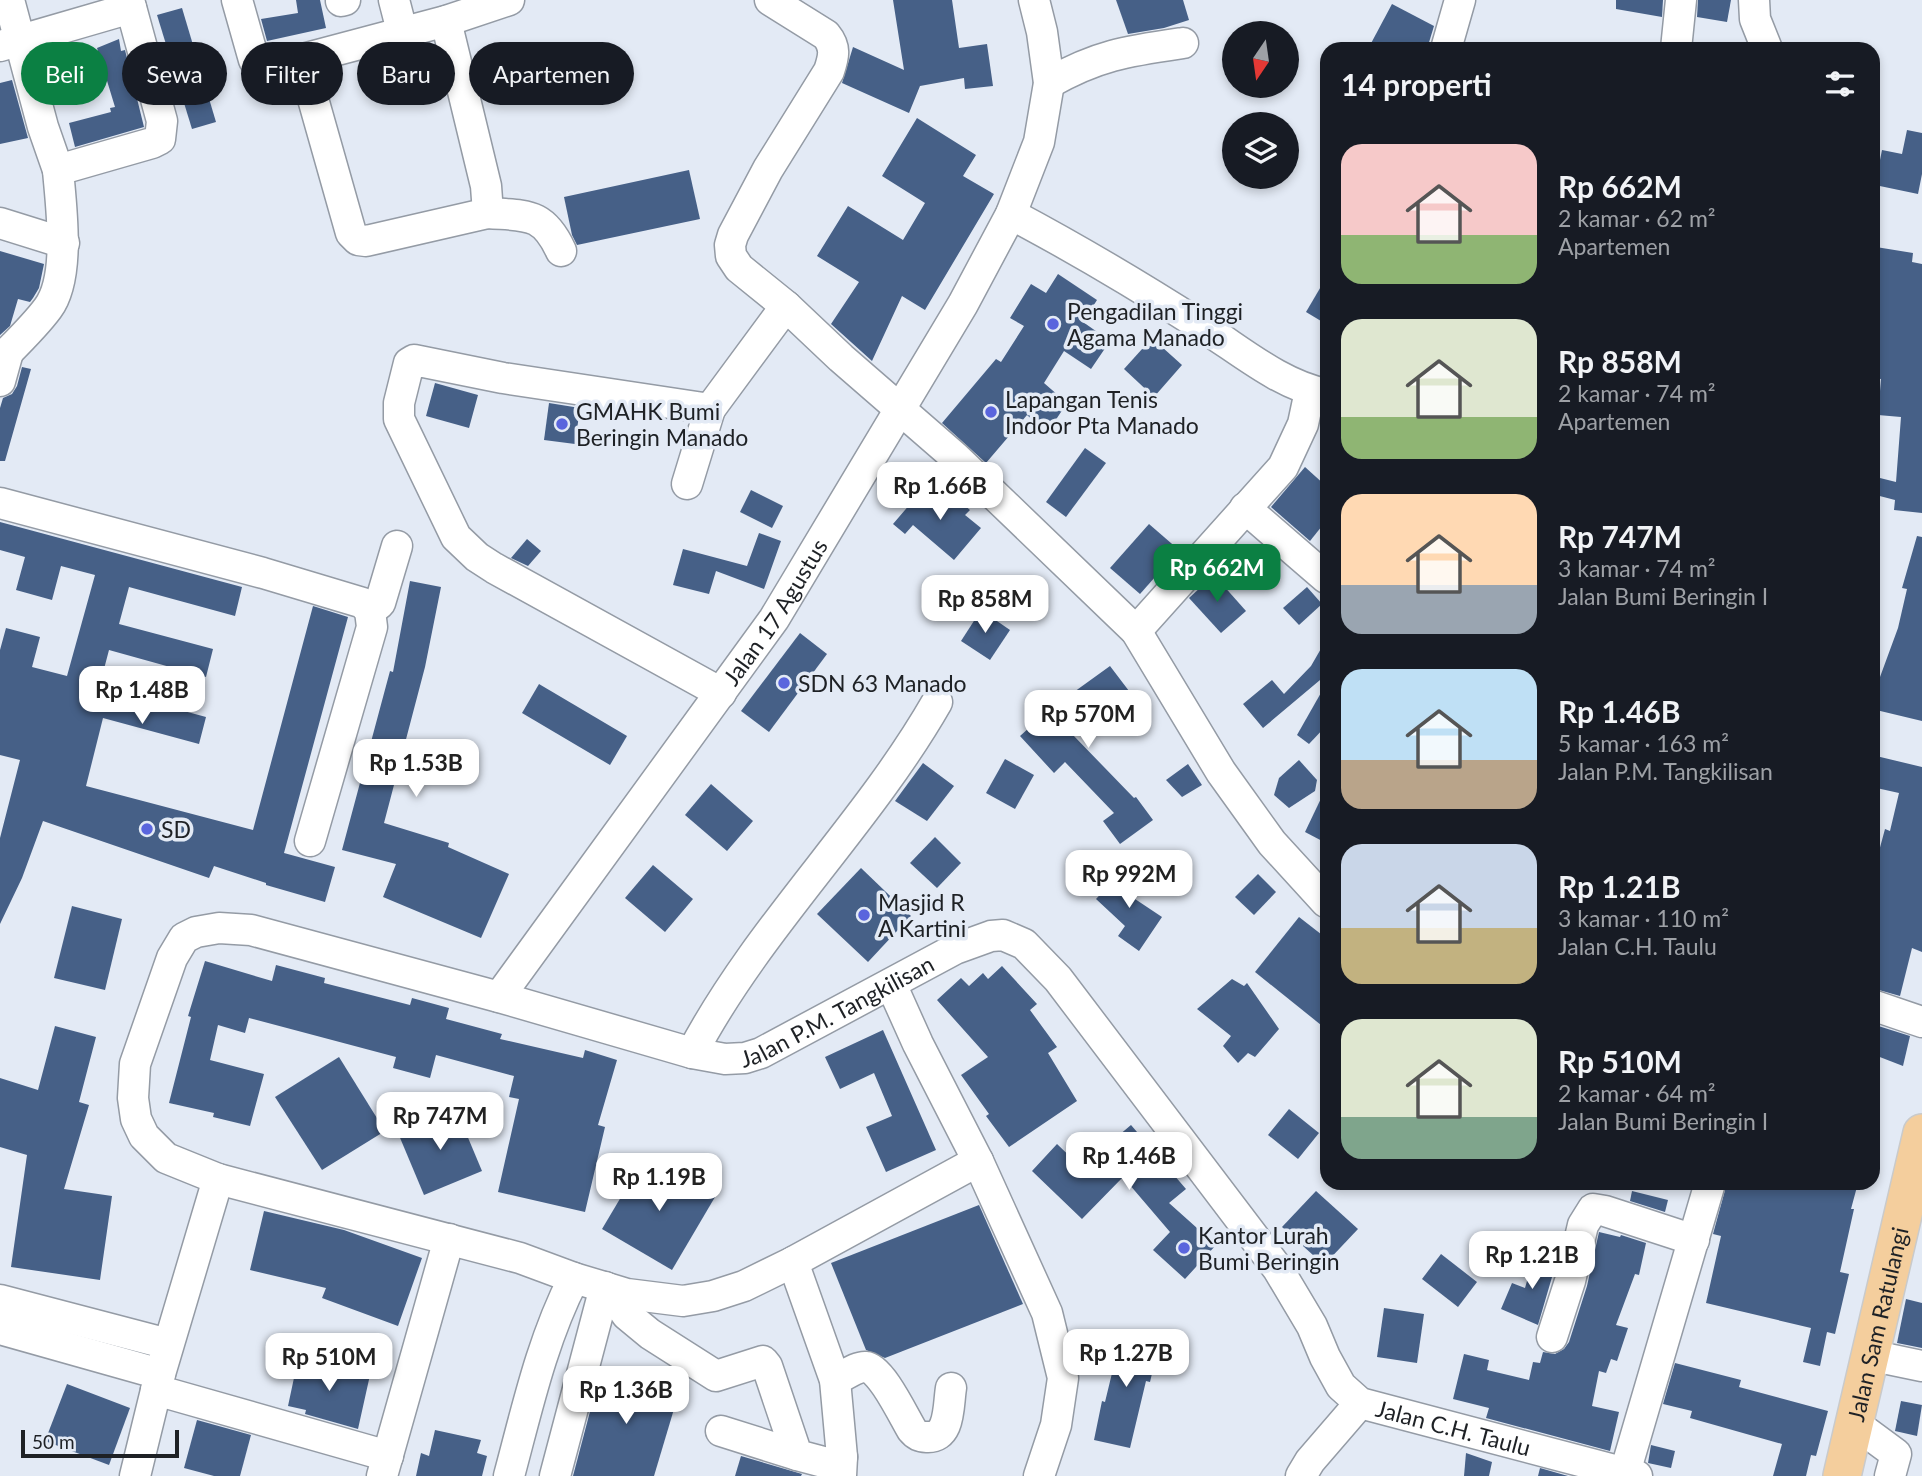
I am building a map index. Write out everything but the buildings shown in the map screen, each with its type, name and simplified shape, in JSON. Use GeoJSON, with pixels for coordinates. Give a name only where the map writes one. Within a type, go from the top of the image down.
{"type":"FeatureCollection","features":[{"type":"Feature","properties":{"kind":"main road","name":"Jalan Sam Ratulangi"},"geometry":{"type":"LineString","coordinates":[[1842,1476],[1922,1133]]}},
{"type":"Feature","properties":{"kind":"street"},"geometry":{"type":"LineString","coordinates":[[0,381],[4,353],[50,306],[64,243],[58,170],[10,44],[9,0]]}},
{"type":"Feature","properties":{"kind":"street"},"geometry":{"type":"LineString","coordinates":[[237,0],[249,42]]}},
{"type":"Feature","properties":{"kind":"street"},"geometry":{"type":"LineString","coordinates":[[394,0],[402,31]]}},
{"type":"Feature","properties":{"kind":"street"},"geometry":{"type":"LineString","coordinates":[[343,48],[446,21],[509,0]]}},
{"type":"Feature","properties":{"kind":"street"},"geometry":{"type":"LineString","coordinates":[[769,0],[826,35],[834,50],[829,71],[768,169],[730,245],[731,256],[739,268],[901,408],[1136,631],[1221,772],[1272,843],[1320,895]]}},
{"type":"Feature","properties":{"kind":"street","name":"Jalan 17 Agustus"},"geometry":{"type":"LineString","coordinates":[[499,997],[774,619],[963,304],[1011,214],[1039,142],[1049,83],[1034,0]]}},
{"type":"Feature","properties":{"kind":"street"},"geometry":{"type":"LineString","coordinates":[[1448,42],[1460,0]]}},
{"type":"Feature","properties":{"kind":"street"},"geometry":{"type":"LineString","coordinates":[[1677,42],[1681,0]]}},
{"type":"Feature","properties":{"kind":"street"},"geometry":{"type":"LineString","coordinates":[[1754,0],[1755,19],[1764,42]]}},
{"type":"Feature","properties":{"kind":"street"},"geometry":{"type":"LineString","coordinates":[[10,44],[130,4],[163,121],[160,139],[58,170]]}},
{"type":"Feature","properties":{"kind":"street"},"geometry":{"type":"LineString","coordinates":[[446,21],[485,186],[488,213]]}},
{"type":"Feature","properties":{"kind":"street"},"geometry":{"type":"LineString","coordinates":[[1049,83],[1096,59],[1124,51],[1183,43]]}},
{"type":"Feature","properties":{"kind":"street"},"geometry":{"type":"LineString","coordinates":[[315,105],[351,233],[358,240],[366,242],[488,213],[523,215],[545,224],[553,233],[561,251]]}},
{"type":"Feature","properties":{"kind":"street"},"geometry":{"type":"LineString","coordinates":[[1011,214],[1198,323],[1271,370],[1318,392],[1283,467],[1136,631]]}},
{"type":"Feature","properties":{"kind":"street"},"geometry":{"type":"LineString","coordinates":[[0,223],[64,243]]}},
{"type":"Feature","properties":{"kind":"street"},"geometry":{"type":"LineString","coordinates":[[687,484],[710,409],[786,306]]}},
{"type":"Feature","properties":{"kind":"street"},"geometry":{"type":"LineString","coordinates":[[710,409],[503,378],[414,360],[409,363],[398,414],[456,537],[477,557],[721,693]]}},
{"type":"Feature","properties":{"kind":"street"},"geometry":{"type":"LineString","coordinates":[[0,503],[263,573],[363,603],[370,611],[372,627],[310,841]]}},
{"type":"Feature","properties":{"kind":"street"},"geometry":{"type":"LineString","coordinates":[[1245,508],[1320,573]]}},
{"type":"Feature","properties":{"kind":"street"},"geometry":{"type":"LineString","coordinates":[[370,611],[380,603],[397,545]]}},
{"type":"Feature","properties":{"kind":"street"},"geometry":{"type":"LineString","coordinates":[[692,1053],[711,1017],[808,881],[911,747],[937,702]]}},
{"type":"Feature","properties":{"kind":"street","name":"Jalan P.M. Tangkilisan"},"geometry":{"type":"LineString","coordinates":[[218,1179],[166,1158],[144,1136],[136,1119],[133,1098],[135,1064],[172,958],[184,938],[196,932],[219,928],[251,930],[692,1053],[725,1059],[745,1058],[761,1053],[955,949],[991,936],[1003,935],[1024,944],[1058,979],[1278,1269],[1312,1326],[1341,1386],[1360,1404]]}},
{"type":"Feature","properties":{"kind":"street"},"geometry":{"type":"LineString","coordinates":[[891,984],[918,1044],[978,1161],[1047,1313],[1063,1378],[1056,1425],[1040,1476]]}},
{"type":"Feature","properties":{"kind":"street"},"geometry":{"type":"LineString","coordinates":[[1880,1008],[1922,1022]]}},
{"type":"Feature","properties":{"kind":"street"},"geometry":{"type":"LineString","coordinates":[[135,1476],[168,1344],[218,1179],[520,1258],[627,1294],[683,1301],[713,1296],[744,1286],[978,1161]]}},
{"type":"Feature","properties":{"kind":"street"},"geometry":{"type":"LineString","coordinates":[[1629,1475],[1708,1190]]}},
{"type":"Feature","properties":{"kind":"street"},"geometry":{"type":"LineString","coordinates":[[1552,1337],[1570,1281],[1583,1225],[1593,1209],[1695,1240]]}},
{"type":"Feature","properties":{"kind":"street"},"geometry":{"type":"LineString","coordinates":[[0,1300],[40,1325],[158,1382],[385,1466],[449,1239]]}},
{"type":"Feature","properties":{"kind":"street"},"geometry":{"type":"LineString","coordinates":[[721,1431],[842,1466],[835,1380],[793,1262]]}},
{"type":"Feature","properties":{"kind":"street"},"geometry":{"type":"LineString","coordinates":[[509,1476],[541,1362],[557,1314],[574,1278]]}},
{"type":"Feature","properties":{"kind":"street"},"geometry":{"type":"LineString","coordinates":[[607,1288],[627,1315],[650,1334],[716,1376],[763,1361],[797,1455]]}},
{"type":"Feature","properties":{"kind":"street"},"geometry":{"type":"LineString","coordinates":[[555,1476],[607,1288]]}},
{"type":"Feature","properties":{"kind":"street"},"geometry":{"type":"LineString","coordinates":[[0,1329],[40,1325],[168,1344]]}},
{"type":"Feature","properties":{"kind":"street"},"geometry":{"type":"LineString","coordinates":[[1870,1355],[1922,1366]]}},
{"type":"Feature","properties":{"kind":"street"},"geometry":{"type":"LineString","coordinates":[[835,1380],[862,1368],[872,1369],[880,1376],[912,1430],[917,1436],[927,1437],[939,1434],[946,1425],[951,1388]]}},
{"type":"Feature","properties":{"kind":"street","name":"Jalan C.H. Taulu"},"geometry":{"type":"LineString","coordinates":[[1301,1476],[1310,1461],[1360,1404],[1629,1475]]}},
{"type":"Feature","properties":{"kind":"street"},"geometry":{"type":"LineString","coordinates":[[1854,1423],[1896,1454],[1890,1476]]}},
{"type":"Feature","properties":{"kind":"place","name":"Pengadilan Tinggi Agama Manado"},"geometry":{"type":"Point","coordinates":[1053,324]}},
{"type":"Feature","properties":{"kind":"place","name":"Lapangan Tenis Indoor Pta Manado"},"geometry":{"type":"Point","coordinates":[991,412]}},
{"type":"Feature","properties":{"kind":"place","name":"GMAHK Bumi Beringin Manado"},"geometry":{"type":"Point","coordinates":[562,424]}},
{"type":"Feature","properties":{"kind":"place","name":"SDN 63 Manado"},"geometry":{"type":"Point","coordinates":[784,683]}},
{"type":"Feature","properties":{"kind":"place","name":"SD"},"geometry":{"type":"Point","coordinates":[147,829]}},
{"type":"Feature","properties":{"kind":"place","name":"Masjid R A Kartini"},"geometry":{"type":"Point","coordinates":[864,915]}},
{"type":"Feature","properties":{"kind":"place","name":"Kantor Lurah Bumi Beringin"},"geometry":{"type":"Point","coordinates":[1184,1248]}}]}
